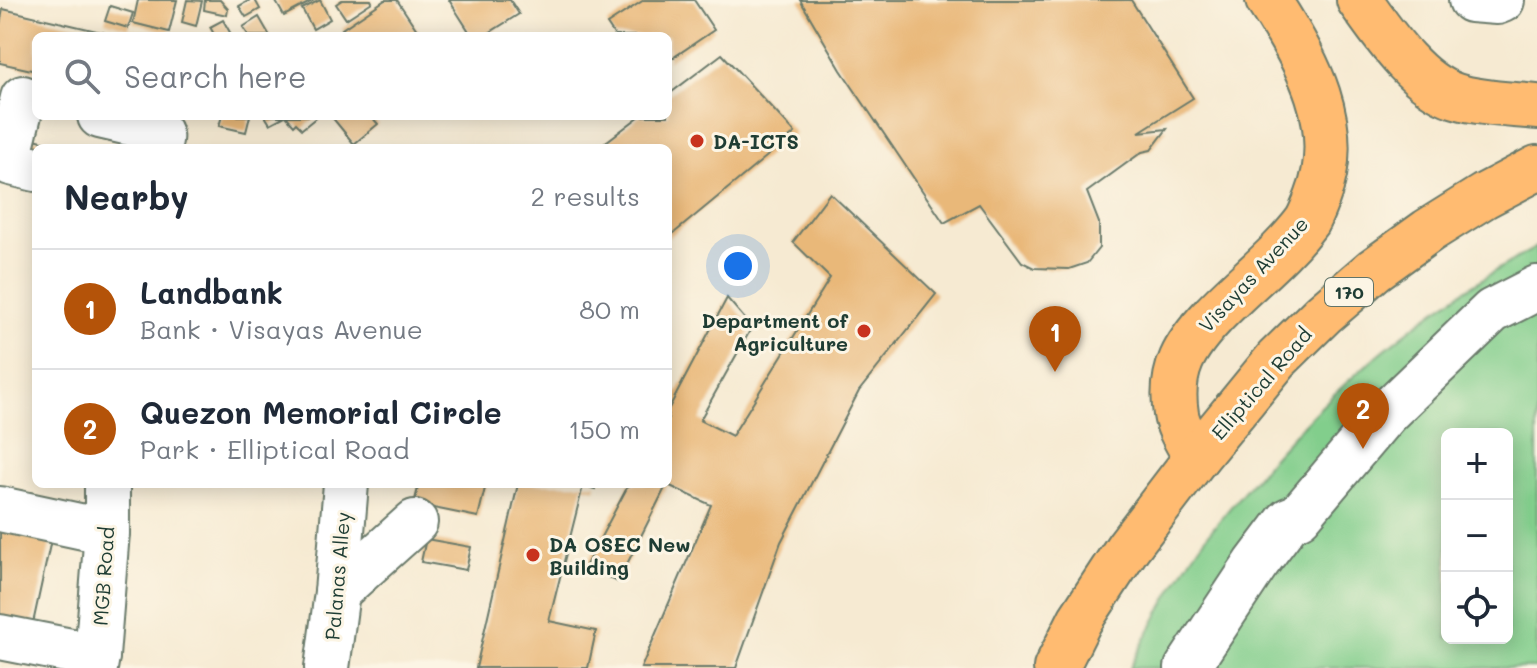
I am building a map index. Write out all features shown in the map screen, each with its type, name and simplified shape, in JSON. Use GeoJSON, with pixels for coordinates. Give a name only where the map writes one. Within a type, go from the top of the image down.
{"type":"FeatureCollection","features":[{"type":"Feature","properties":{"kind":"main road","name":"Visayas Avenue"},"geometry":{"type":"LineString","coordinates":[[1196,458],[1176,417],[1174,386],[1183,353],[1194,336],[1233,294],[1276,255],[1308,219],[1323,183],[1327,150],[1325,117],[1313,80],[1268,0]]}},
{"type":"Feature","properties":{"kind":"main road"},"geometry":{"type":"LineString","coordinates":[[1359,0],[1382,33],[1431,84],[1454,96],[1495,104],[1537,107]]}},
{"type":"Feature","properties":{"kind":"main road","name":"Elliptical Road"},"geometry":{"type":"LineString","coordinates":[[1056,668],[1080,620],[1128,547],[1277,359],[1374,270],[1428,231],[1537,168]]}},
{"type":"Feature","properties":{"kind":"street"},"geometry":{"type":"LineString","coordinates":[[1471,0],[1502,0]]}},
{"type":"Feature","properties":{"kind":"street"},"geometry":{"type":"LineString","coordinates":[[20,96],[8,159],[11,163],[32,168]]}},
{"type":"Feature","properties":{"kind":"street"},"geometry":{"type":"LineString","coordinates":[[117,120],[156,129],[160,132],[159,144]]}},
{"type":"Feature","properties":{"kind":"street"},"geometry":{"type":"LineString","coordinates":[[1187,668],[1289,520],[1299,516],[1385,414],[1492,311],[1537,288]]}},
{"type":"Feature","properties":{"kind":"street","name":"MGB Road"},"geometry":{"type":"LineString","coordinates":[[96,662],[107,532],[107,488]]}},
{"type":"Feature","properties":{"kind":"street","name":"Palanas Alley"},"geometry":{"type":"LineString","coordinates":[[327,668],[346,488]]}},
{"type":"Feature","properties":{"kind":"street"},"geometry":{"type":"LineString","coordinates":[[0,509],[107,532]]}},
{"type":"Feature","properties":{"kind":"street"},"geometry":{"type":"LineString","coordinates":[[337,592],[415,522]]}},
{"type":"Feature","properties":{"kind":"street"},"geometry":{"type":"LineString","coordinates":[[0,637],[96,662]]}},
{"type":"Feature","properties":{"kind":"green space"},"geometry":{"type":"Polygon","coordinates":[[[1537,247],[1537,668],[1130,668],[1171,591],[1199,547],[1276,454],[1379,354],[1456,296],[1537,247]]]}},
{"type":"Feature","properties":{"kind":"building"},"geometry":{"type":"Polygon","coordinates":[[[138,0],[177,0],[169,32],[133,23],[138,0]]]}},
{"type":"Feature","properties":{"kind":"building"},"geometry":{"type":"Polygon","coordinates":[[[187,0],[202,1],[196,26],[182,22],[187,0]]]}},
{"type":"Feature","properties":{"kind":"building"},"geometry":{"type":"Polygon","coordinates":[[[205,0],[220,0],[228,9],[227,15],[204,10],[205,0]]]}},
{"type":"Feature","properties":{"kind":"building"},"geometry":{"type":"Polygon","coordinates":[[[255,0],[260,9],[246,17],[239,6],[255,0]]]}},
{"type":"Feature","properties":{"kind":"building"},"geometry":{"type":"Polygon","coordinates":[[[275,0],[314,0],[284,16],[275,0]]]}},
{"type":"Feature","properties":{"kind":"building"},"geometry":{"type":"Polygon","coordinates":[[[320,0],[330,19],[313,29],[302,9],[320,0]]]}},
{"type":"Feature","properties":{"kind":"building"},"geometry":{"type":"Polygon","coordinates":[[[342,0],[372,2],[346,19],[336,4],[342,0]]]}},
{"type":"Feature","properties":{"kind":"building"},"geometry":{"type":"Polygon","coordinates":[[[385,0],[397,0],[418,32],[345,32],[342,29],[385,0]]]}},
{"type":"Feature","properties":{"kind":"building"},"geometry":{"type":"Polygon","coordinates":[[[449,0],[510,0],[519,14],[490,32],[469,32],[449,0]]]}},
{"type":"Feature","properties":{"kind":"building"},"geometry":{"type":"Polygon","coordinates":[[[644,0],[694,0],[714,30],[672,58],[672,32],[612,32],[607,24],[644,0]]]}},
{"type":"Feature","properties":{"kind":"building"},"geometry":{"type":"Polygon","coordinates":[[[800,0],[1131,0],[1193,98],[1139,132],[1167,129],[1151,150],[1142,152],[1087,192],[1099,223],[1099,248],[1087,263],[1069,269],[1034,268],[1022,262],[979,204],[944,223],[841,70],[800,0]]]}},
{"type":"Feature","properties":{"kind":"building"},"geometry":{"type":"Polygon","coordinates":[[[110,6],[133,13],[128,28],[105,21],[110,6]]]}},
{"type":"Feature","properties":{"kind":"building"},"geometry":{"type":"Polygon","coordinates":[[[3,9],[101,32],[32,32],[32,70],[0,63],[3,9]]]}},
{"type":"Feature","properties":{"kind":"building"},"geometry":{"type":"Polygon","coordinates":[[[259,17],[268,32],[246,32],[243,27],[259,17]]]}},
{"type":"Feature","properties":{"kind":"building"},"geometry":{"type":"Polygon","coordinates":[[[223,20],[230,32],[213,32],[210,27],[223,20]]]}},
{"type":"Feature","properties":{"kind":"building","name":"DA-ICTS"},"geometry":{"type":"Polygon","coordinates":[[[722,54],[795,133],[672,235],[672,144],[603,144],[635,120],[672,120],[672,92],[722,54]]]}},
{"type":"Feature","properties":{"kind":"building"},"geometry":{"type":"Polygon","coordinates":[[[221,120],[249,120],[246,132],[219,126],[221,120]]]}},
{"type":"Feature","properties":{"kind":"building"},"geometry":{"type":"Polygon","coordinates":[[[290,120],[313,120],[302,129],[296,123],[294,125],[290,120]]]}},
{"type":"Feature","properties":{"kind":"building"},"geometry":{"type":"Polygon","coordinates":[[[334,120],[374,120],[378,124],[354,144],[334,120]]]}},
{"type":"Feature","properties":{"kind":"building"},"geometry":{"type":"Polygon","coordinates":[[[18,135],[55,144],[32,144],[18,135]]]}},
{"type":"Feature","properties":{"kind":"building"},"geometry":{"type":"Polygon","coordinates":[[[830,193],[936,294],[859,391],[781,542],[736,668],[641,668],[711,505],[672,487],[672,402],[727,298],[752,327],[700,420],[732,436],[830,278],[793,242],[830,193]]]}},
{"type":"Feature","properties":{"kind":"building"},"geometry":{"type":"Polygon","coordinates":[[[418,488],[485,488],[478,517],[414,504],[418,488]]]}},
{"type":"Feature","properties":{"kind":"building","name":"DA OSEC New Building"},"geometry":{"type":"Polygon","coordinates":[[[517,488],[582,488],[549,621],[596,631],[588,668],[476,668],[517,488]]]}},
{"type":"Feature","properties":{"kind":"building"},"geometry":{"type":"Polygon","coordinates":[[[627,488],[665,488],[618,582],[585,567],[627,488]]]}},
{"type":"Feature","properties":{"kind":"building"},"geometry":{"type":"Polygon","coordinates":[[[0,529],[51,540],[30,637],[0,631],[0,529]]]}},
{"type":"Feature","properties":{"kind":"building"},"geometry":{"type":"Polygon","coordinates":[[[426,539],[471,547],[466,570],[421,562],[426,539]]]}},
{"type":"Feature","properties":{"kind":"place","name":"DA-ICTS"},"geometry":{"type":"Point","coordinates":[697,141]}},
{"type":"Feature","properties":{"kind":"place","name":"Department of Agriculture"},"geometry":{"type":"Point","coordinates":[864,331]}},
{"type":"Feature","properties":{"kind":"place","name":"Landbank"},"geometry":{"type":"Point","coordinates":[1055,372]}},
{"type":"Feature","properties":{"kind":"place","name":"Quezon Memorial Circle"},"geometry":{"type":"Point","coordinates":[1363,449]}},
{"type":"Feature","properties":{"kind":"place","name":"DA OSEC New Building"},"geometry":{"type":"Point","coordinates":[533,555]}}]}
